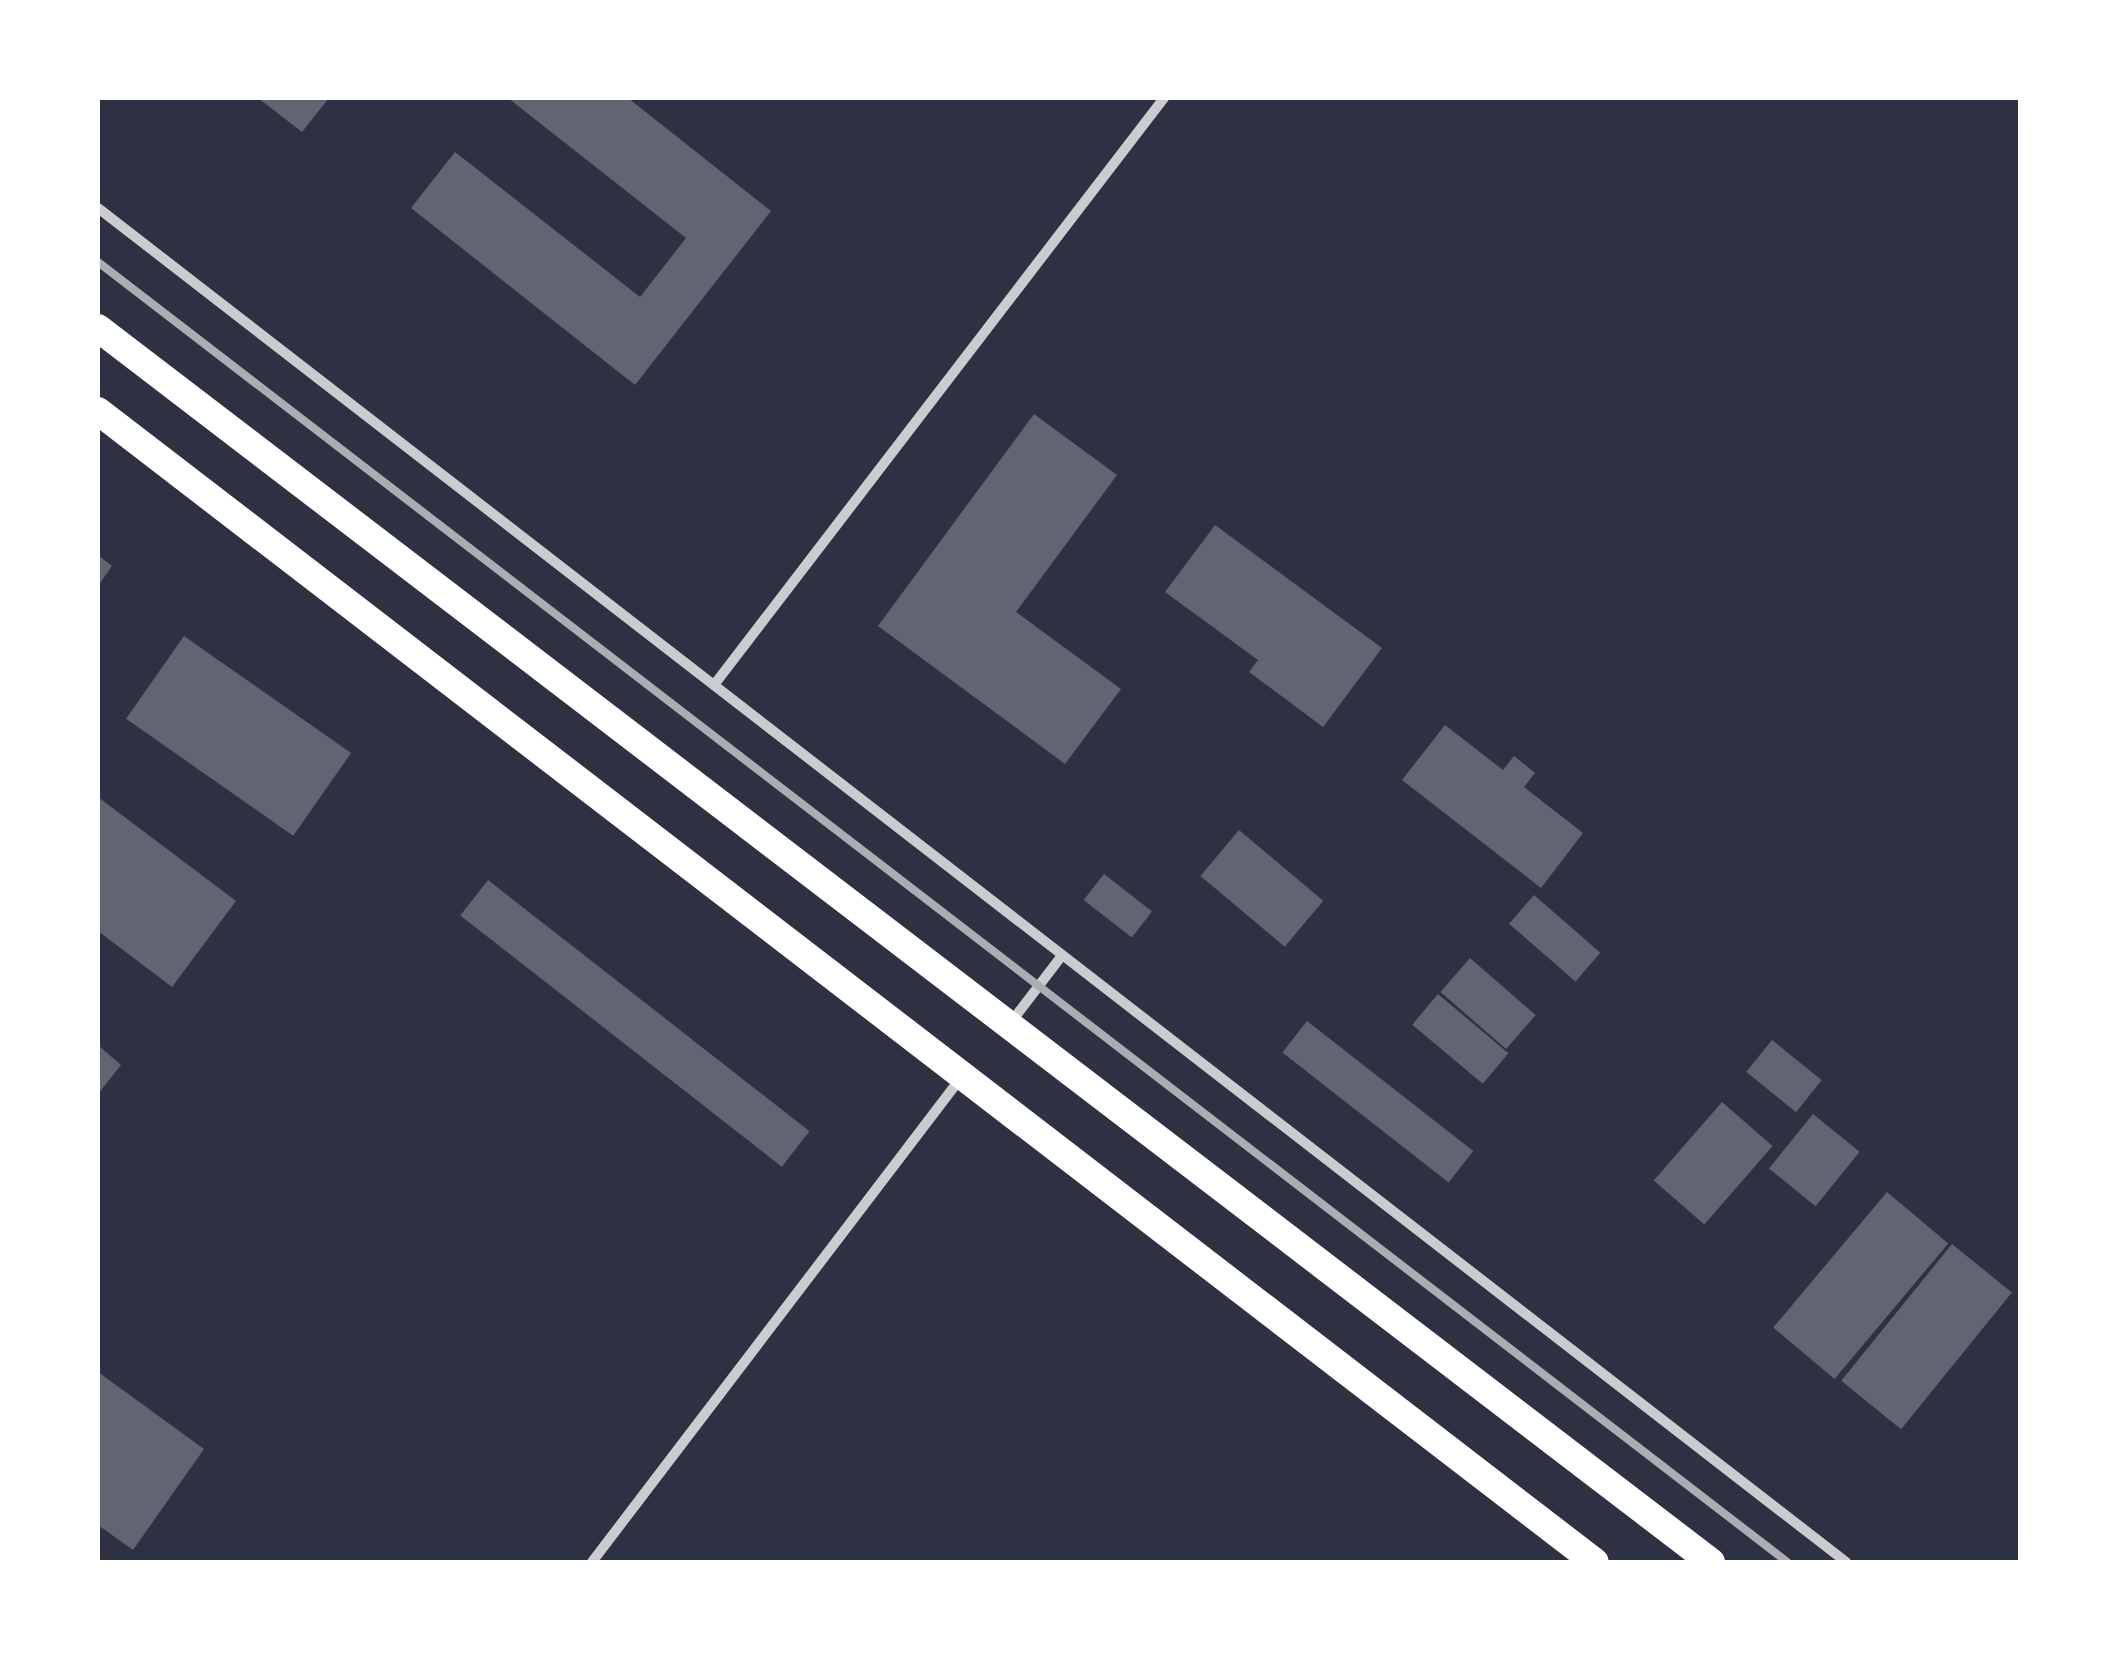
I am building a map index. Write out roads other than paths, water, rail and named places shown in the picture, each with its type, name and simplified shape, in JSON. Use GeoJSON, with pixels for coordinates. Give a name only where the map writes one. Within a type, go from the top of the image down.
{"type":"FeatureCollection","features":[{"type":"Feature","properties":{"kind":"highway"},"geometry":{"type":"LineString","coordinates":[[98,328],[1711,1562]]}},
{"type":"Feature","properties":{"kind":"highway"},"geometry":{"type":"LineString","coordinates":[[98,411],[960,1079],[1595,1562]]}},
{"type":"Feature","properties":{"kind":"street"},"geometry":{"type":"LineString","coordinates":[[714,685],[1164,98]]}},
{"type":"Feature","properties":{"kind":"street"},"geometry":{"type":"LineString","coordinates":[[98,208],[1060,958],[1846,1562]]}},
{"type":"Feature","properties":{"kind":"street"},"geometry":{"type":"LineString","coordinates":[[1010,1024],[1060,958]]}},
{"type":"Feature","properties":{"kind":"street"},"geometry":{"type":"LineString","coordinates":[[592,1562],[960,1079]]}},
{"type":"Feature","properties":{"kind":"railway"},"geometry":{"type":"LineString","coordinates":[[98,262],[1787,1562]]}}]}
